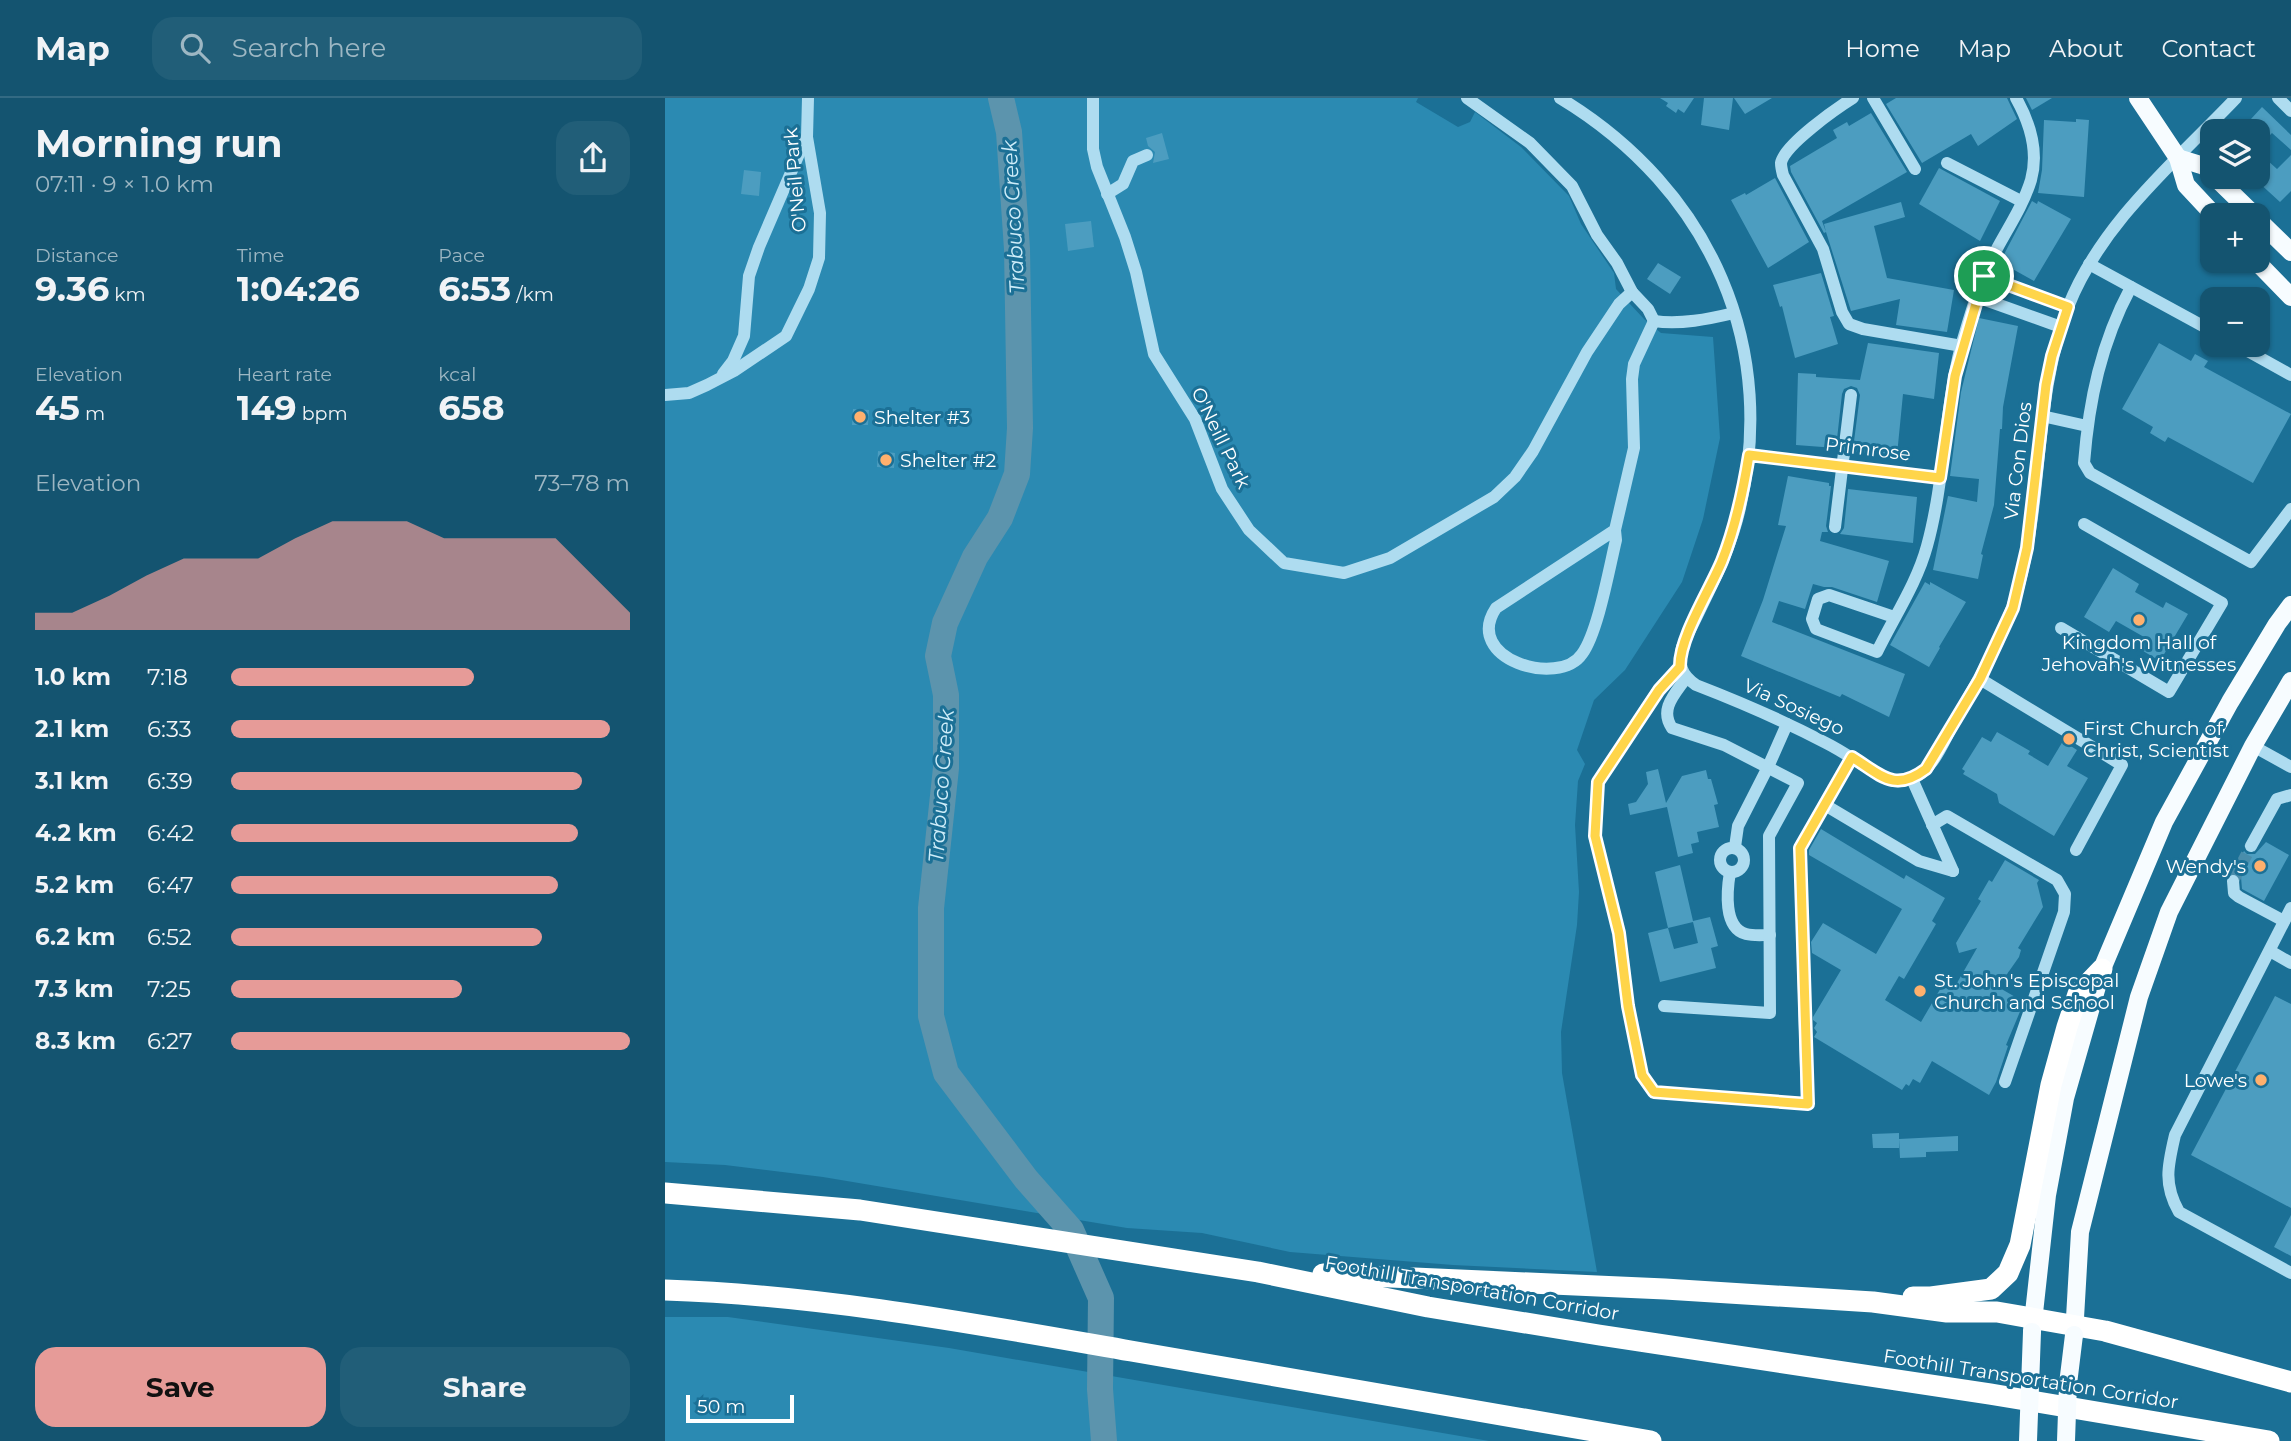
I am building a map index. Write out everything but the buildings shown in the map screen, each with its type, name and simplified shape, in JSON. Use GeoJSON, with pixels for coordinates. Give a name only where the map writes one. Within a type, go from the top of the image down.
{"type":"FeatureCollection","features":[{"type":"Feature","properties":{"kind":"highway"},"geometry":{"type":"LineString","coordinates":[[1873,1302],[1899,1296],[1931,1297],[1991,1289],[2008,1273],[2020,1245],[2051,1085],[2067,1027],[2078,994],[2102,969]]}},
{"type":"Feature","properties":{"kind":"highway","name":"Foothill Transportation Corridor"},"geometry":{"type":"LineString","coordinates":[[665,1193],[860,1210],[1258,1272],[1428,1307],[1990,1394],[2269,1441]]}},
{"type":"Feature","properties":{"kind":"highway"},"geometry":{"type":"LineString","coordinates":[[1258,1272],[1665,1289],[1873,1302],[1947,1312],[1997,1312],[2033,1325],[2105,1331],[2291,1382]]}},
{"type":"Feature","properties":{"kind":"highway"},"geometry":{"type":"LineString","coordinates":[[665,1290],[753,1294],[823,1301],[951,1320],[1651,1441]]}},
{"type":"Feature","properties":{"kind":"main road"},"geometry":{"type":"LineString","coordinates":[[2138,98],[2178,158],[2186,185],[2203,203]]}},
{"type":"Feature","properties":{"kind":"main road"},"geometry":{"type":"LineString","coordinates":[[2178,158],[2200,165]]}},
{"type":"Feature","properties":{"kind":"main road"},"geometry":{"type":"LineString","coordinates":[[2228,189],[2242,203]]}},
{"type":"Feature","properties":{"kind":"main road"},"geometry":{"type":"LineString","coordinates":[[2270,231],[2291,252]]}},
{"type":"Feature","properties":{"kind":"main road"},"geometry":{"type":"LineString","coordinates":[[2268,273],[2291,297]]}},
{"type":"Feature","properties":{"kind":"main road"},"geometry":{"type":"LineString","coordinates":[[2028,1441],[2033,1325],[2047,1195],[2065,1098],[2102,969],[2164,822],[2230,702],[2291,605]]}},
{"type":"Feature","properties":{"kind":"main road"},"geometry":{"type":"LineString","coordinates":[[2066,1441],[2080,1232],[2139,998],[2169,912],[2253,746],[2291,681]]}},
{"type":"Feature","properties":{"kind":"street","name":"O'Neil Park"},"geometry":{"type":"LineString","coordinates":[[722,376],[734,371],[786,335],[809,289],[819,258],[820,213],[807,137],[808,98]]}},
{"type":"Feature","properties":{"kind":"street","name":"O'Neill Park"},"geometry":{"type":"LineString","coordinates":[[1093,98],[1093,149],[1136,272],[1154,354],[1195,419],[1222,489],[1249,530],[1284,563],[1344,573],[1390,558],[1494,497],[1515,477],[1533,452],[1587,352],[1619,304],[1632,292]]}},
{"type":"Feature","properties":{"kind":"street"},"geometry":{"type":"LineString","coordinates":[[1467,98],[1530,143],[1572,186],[1597,235],[1617,263],[1632,292],[1648,309],[1654,321]]}},
{"type":"Feature","properties":{"kind":"street"},"geometry":{"type":"LineString","coordinates":[[1560,98],[1610,132],[1638,156],[1664,184],[1701,235],[1734,313],[1745,356],[1751,407],[1749,455],[1736,523],[1722,561],[1682,647],[1687,677],[1668,703],[1666,715],[1672,728],[1724,745],[1798,783],[1769,836],[1770,1013],[1664,1006]]}},
{"type":"Feature","properties":{"kind":"street"},"geometry":{"type":"LineString","coordinates":[[1853,98],[1786,152],[1781,163],[1783,175],[1823,249],[1842,312],[1849,324],[1863,329],[1962,346]]}},
{"type":"Feature","properties":{"kind":"street"},"geometry":{"type":"LineString","coordinates":[[1873,98],[1915,169]]}},
{"type":"Feature","properties":{"kind":"street"},"geometry":{"type":"LineString","coordinates":[[1894,617],[1829,594],[1818,599],[1812,619],[1816,629],[1877,652],[1919,570],[1928,545],[1962,346],[1984,276],[2031,180],[2033,149],[2027,117],[2016,98]]}},
{"type":"Feature","properties":{"kind":"street","name":"Via Con Dios"},"geometry":{"type":"LineString","coordinates":[[1912,779],[1926,769],[1935,756],[1980,679],[2013,608],[2022,573],[2046,385],[2068,307],[2105,238],[2236,98]]}},
{"type":"Feature","properties":{"kind":"street"},"geometry":{"type":"LineString","coordinates":[[2278,98],[2291,111]]}},
{"type":"Feature","properties":{"kind":"street"},"geometry":{"type":"LineString","coordinates":[[665,395],[689,393],[722,376],[733,361],[744,336],[749,276],[807,137]]}},
{"type":"Feature","properties":{"kind":"street"},"geometry":{"type":"LineString","coordinates":[[1107,194],[1122,184],[1133,161],[1147,155]]}},
{"type":"Feature","properties":{"kind":"street"},"geometry":{"type":"LineString","coordinates":[[1947,163],[2021,201]]}},
{"type":"Feature","properties":{"kind":"street"},"geometry":{"type":"LineString","coordinates":[[2089,264],[2200,324]]}},
{"type":"Feature","properties":{"kind":"street"},"geometry":{"type":"LineString","coordinates":[[1984,276],[2068,307]]}},
{"type":"Feature","properties":{"kind":"street"},"geometry":{"type":"LineString","coordinates":[[2131,287],[2104,344],[2093,389],[2084,463],[2089,473],[2251,562],[2291,509]]}},
{"type":"Feature","properties":{"kind":"street"},"geometry":{"type":"LineString","coordinates":[[1977,297],[2061,327]]}},
{"type":"Feature","properties":{"kind":"street"},"geometry":{"type":"LineString","coordinates":[[1654,321],[1668,323],[1734,313]]}},
{"type":"Feature","properties":{"kind":"street"},"geometry":{"type":"LineString","coordinates":[[1615,530],[1496,608],[1489,619],[1487,632],[1492,643],[1506,657],[1524,666],[1553,668],[1569,665],[1582,655],[1595,621],[1616,540],[1615,530],[1634,448],[1634,363],[1654,321]]}},
{"type":"Feature","properties":{"kind":"street"},"geometry":{"type":"LineString","coordinates":[[2259,357],[2291,375]]}},
{"type":"Feature","properties":{"kind":"street"},"geometry":{"type":"LineString","coordinates":[[1835,527],[1851,395]]}},
{"type":"Feature","properties":{"kind":"street"},"geometry":{"type":"LineString","coordinates":[[2042,416],[2087,426]]}},
{"type":"Feature","properties":{"kind":"street","name":"Primrose"},"geometry":{"type":"LineString","coordinates":[[1749,455],[1940,478]]}},
{"type":"Feature","properties":{"kind":"street"},"geometry":{"type":"LineString","coordinates":[[2061,628],[2169,692],[2222,603],[2084,524]]}},
{"type":"Feature","properties":{"kind":"street"},"geometry":{"type":"LineString","coordinates":[[1687,677],[1659,690],[1598,782],[1595,836],[1619,933],[1628,1006],[1642,1075],[1654,1092],[1808,1104],[1800,848],[1852,757]]}},
{"type":"Feature","properties":{"kind":"street","name":"Via Sosiego"},"geometry":{"type":"LineString","coordinates":[[1687,677],[1787,724],[1894,782],[1912,779]]}},
{"type":"Feature","properties":{"kind":"street"},"geometry":{"type":"LineString","coordinates":[[1980,679],[2122,765],[2076,850]]}},
{"type":"Feature","properties":{"kind":"street"},"geometry":{"type":"LineString","coordinates":[[1770,935],[1745,934],[1735,926],[1728,910],[1726,894],[1730,872],[1739,870],[1744,864],[1744,855],[1735,847],[1738,825],[1787,724]]}},
{"type":"Feature","properties":{"kind":"street"},"geometry":{"type":"LineString","coordinates":[[2253,746],[2291,767]]}},
{"type":"Feature","properties":{"kind":"street"},"geometry":{"type":"LineString","coordinates":[[1825,804],[1919,861],[1953,871],[1912,779]]}},
{"type":"Feature","properties":{"kind":"street"},"geometry":{"type":"LineString","coordinates":[[2251,846],[2272,805],[2277,799],[2291,795]]}},
{"type":"Feature","properties":{"kind":"street"},"geometry":{"type":"LineString","coordinates":[[1932,825],[1947,816],[2057,880],[2065,894],[2064,912],[2005,1082]]}},
{"type":"Feature","properties":{"kind":"street"},"geometry":{"type":"LineString","coordinates":[[2233,881],[2234,893],[2239,898],[2284,921]]}},
{"type":"Feature","properties":{"kind":"street"},"geometry":{"type":"LineString","coordinates":[[2291,908],[2175,1135],[2167,1167],[2170,1196],[2179,1212],[2291,1273]]}},
{"type":"Feature","properties":{"kind":"street"},"geometry":{"type":"LineString","coordinates":[[2270,951],[2291,963]]}},
{"type":"Feature","properties":{"kind":"shaded area"},"geometry":{"type":"Polygon","coordinates":[[[665,98],[1418,98],[1416,102],[1458,127],[1470,122],[1475,112],[1521,147],[1569,196],[1581,224],[1614,273],[1616,289],[1661,333],[1713,337],[1720,438],[1703,519],[1682,582],[1625,670],[1594,700],[1577,750],[1585,764],[1578,781],[1575,825],[1579,892],[1577,925],[1561,1032],[1562,1073],[1597,1272],[1453,1265],[1290,1252],[1202,1233],[1127,1228],[823,1177],[725,1165],[665,1162],[665,98]]]}},
{"type":"Feature","properties":{"kind":"shaded area"},"geometry":{"type":"Polygon","coordinates":[[[665,1317],[728,1317],[949,1348],[1489,1441],[665,1441],[665,1317]]]}},
{"type":"Feature","properties":{"kind":"waterway","name":"Trabuco Creek"},"geometry":{"type":"LineString","coordinates":[[1001,98],[1009,132],[1017,249],[1020,428],[1017,474],[1000,518],[975,557],[945,623],[938,656],[946,695],[946,768],[931,908],[931,1016],[946,1073],[1026,1179],[1071,1230],[1101,1298],[1100,1389],[1104,1441]]}},
{"type":"Feature","properties":{"kind":"tunnel"},"geometry":{"type":"LineString","coordinates":[[2233,881],[2251,846]]}},
{"type":"Feature","properties":{"kind":"place","name":"Shelter #3"},"geometry":{"type":"Point","coordinates":[860,417]}},
{"type":"Feature","properties":{"kind":"place","name":"Shelter #2"},"geometry":{"type":"Point","coordinates":[886,460]}},
{"type":"Feature","properties":{"kind":"place","name":"Kingdom Hall of Jehovah's Witnesses"},"geometry":{"type":"Point","coordinates":[2139,620]}},
{"type":"Feature","properties":{"kind":"place","name":"First Church of Christ, Scientist"},"geometry":{"type":"Point","coordinates":[2069,739]}},
{"type":"Feature","properties":{"kind":"place","name":"Wendy's"},"geometry":{"type":"Point","coordinates":[2260,866]}},
{"type":"Feature","properties":{"kind":"place","name":"St. John's Episcopal Church and School"},"geometry":{"type":"Point","coordinates":[1920,991]}},
{"type":"Feature","properties":{"kind":"place","name":"Lowe's"},"geometry":{"type":"Point","coordinates":[2261,1080]}},
{"type":"Feature","properties":{"kind":"route"},"geometry":{"type":"LineString","coordinates":[[1984,276],[2068,307],[2046,385],[2027,548],[2013,608],[1980,679],[1926,769],[1912,779],[1894,782],[1852,757],[1800,848],[1808,1104],[1654,1092],[1642,1075],[1628,1006],[1619,933],[1595,836],[1598,782],[1659,690],[1680,667],[1682,647],[1722,561],[1736,523],[1749,455],[1940,478],[1955,376],[1984,276]]}}]}
